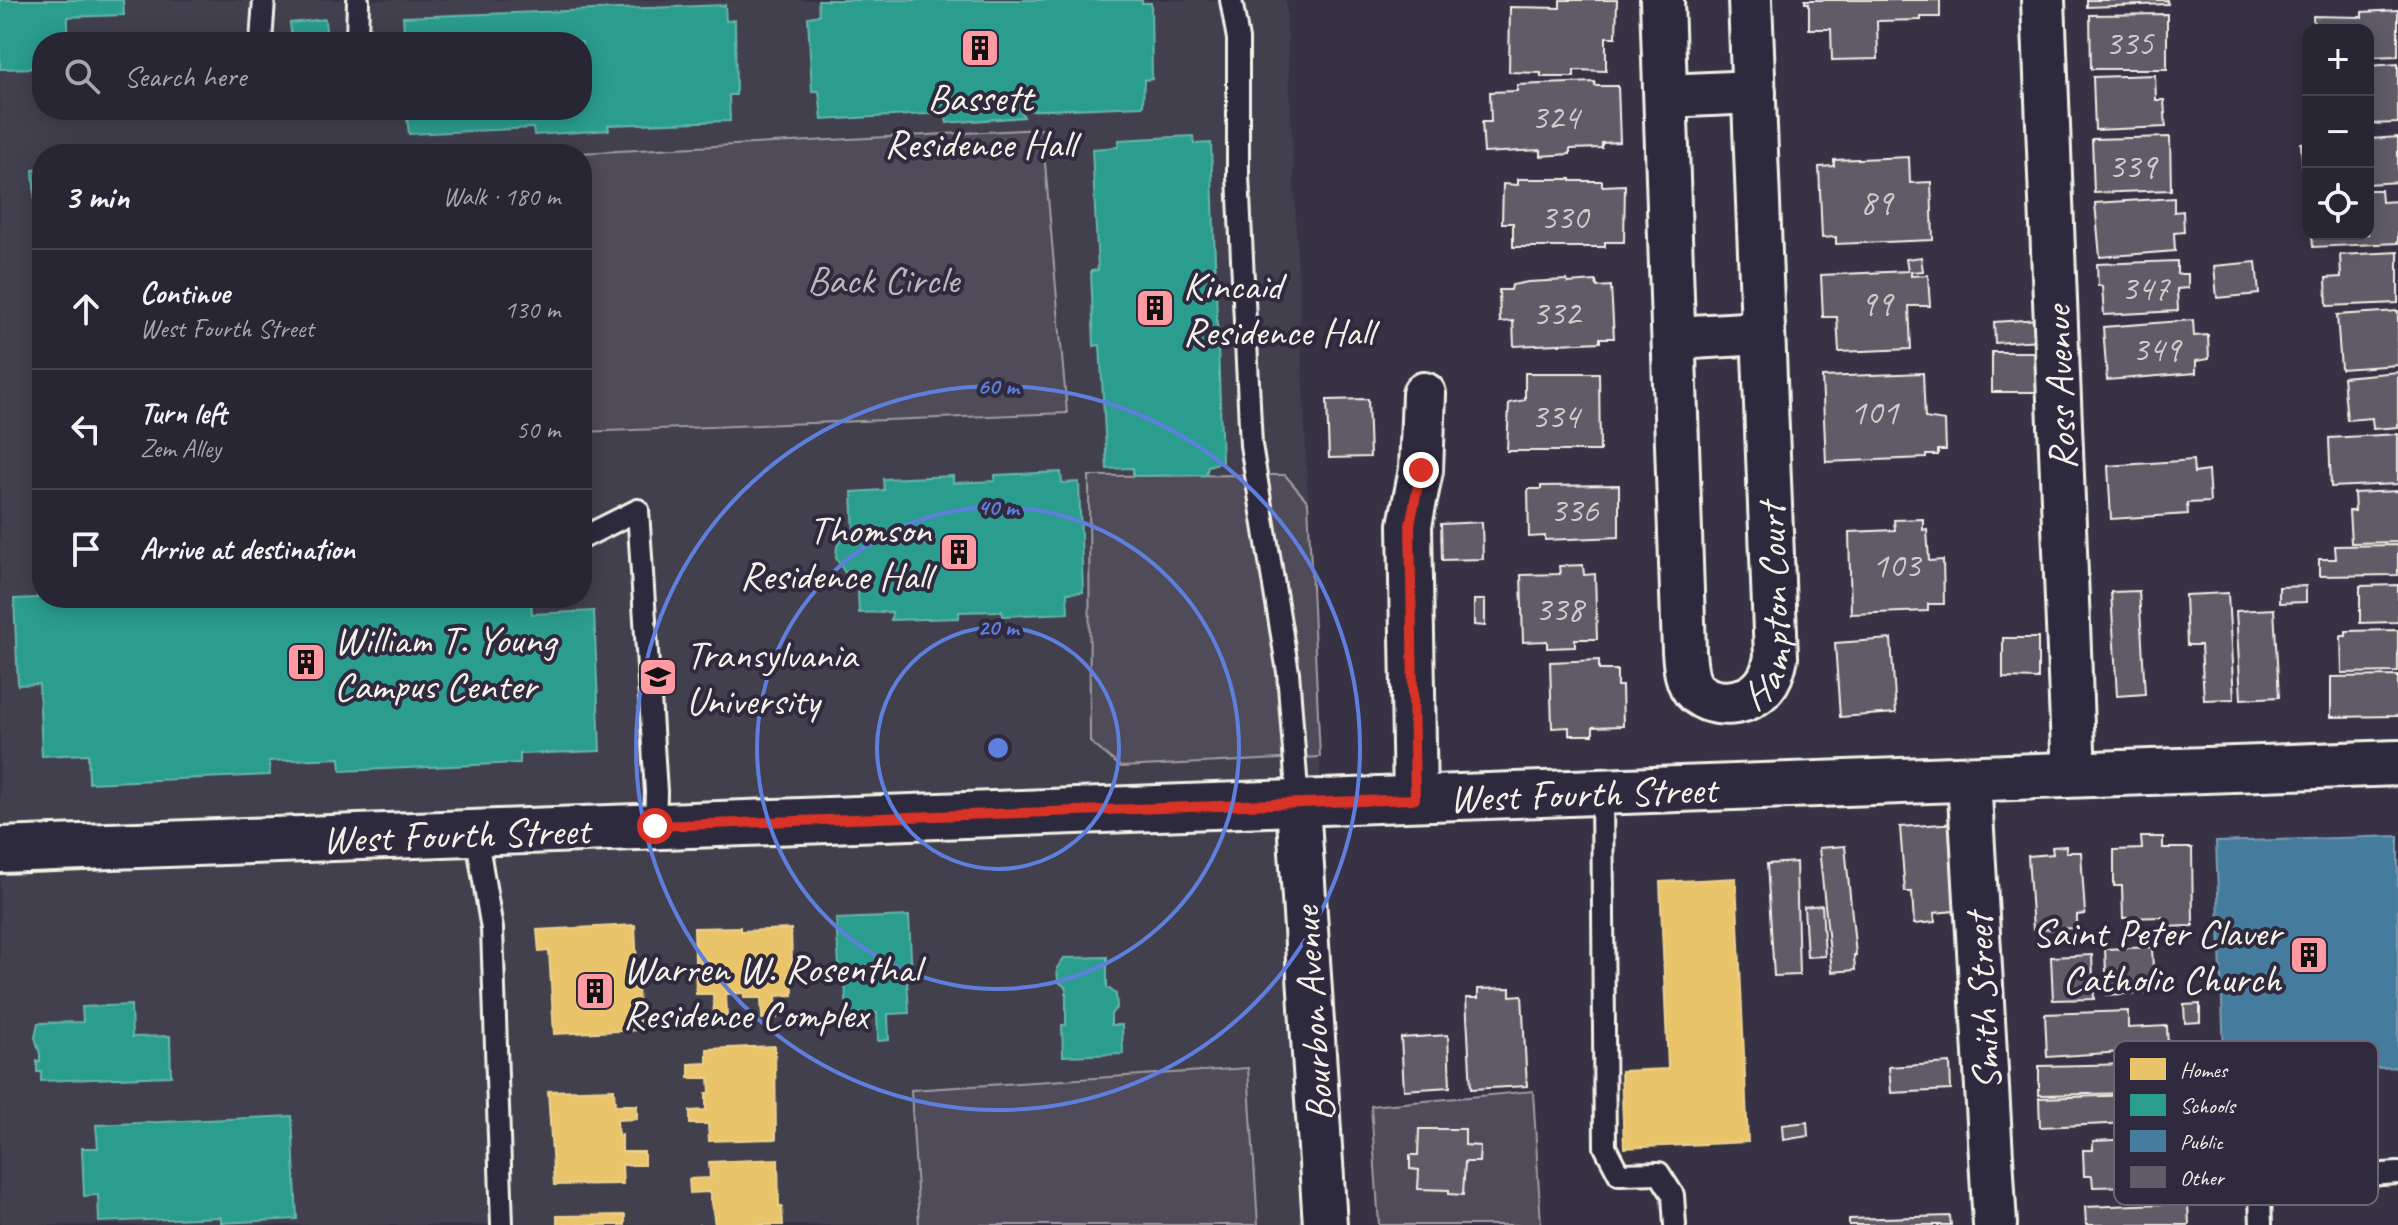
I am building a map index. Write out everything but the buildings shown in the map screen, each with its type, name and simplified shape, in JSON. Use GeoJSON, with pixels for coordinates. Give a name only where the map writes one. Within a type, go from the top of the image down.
{"type":"FeatureCollection","features":[{"type":"Feature","properties":{"kind":"main road","name":"West Fourth Street"},"geometry":{"type":"LineString","coordinates":[[0,850],[2398,763]]}},
{"type":"Feature","properties":{"kind":"street","name":"Hampton Court"},"geometry":{"type":"LineString","coordinates":[[1662,0],[1683,635],[1687,674],[1694,692],[1714,703],[1749,698],[1763,688],[1772,673],[1776,657],[1750,0]]}},
{"type":"Feature","properties":{"kind":"street","name":"Ross Avenue"},"geometry":{"type":"LineString","coordinates":[[2043,0],[2074,775]]}},
{"type":"Feature","properties":{"kind":"street"},"geometry":{"type":"LineString","coordinates":[[1666,96],[1754,92]]}},
{"type":"Feature","properties":{"kind":"street"},"geometry":{"type":"LineString","coordinates":[[1674,338],[1763,333]]}},
{"type":"Feature","properties":{"kind":"street"},"geometry":{"type":"LineString","coordinates":[[1415,799],[1410,525],[1421,470],[1424,394]]}},
{"type":"Feature","properties":{"kind":"street","name":"Smith Street"},"geometry":{"type":"LineString","coordinates":[[1969,779],[1995,1225]]}},
{"type":"Feature","properties":{"kind":"street","name":"Bourbon Avenue"},"geometry":{"type":"LineString","coordinates":[[1298,804],[1325,1225]]}},
{"type":"Feature","properties":{"kind":"lane"},"geometry":{"type":"LineString","coordinates":[[262,32],[264,0]]}},
{"type":"Feature","properties":{"kind":"lane"},"geometry":{"type":"LineString","coordinates":[[357,32],[358,0]]}},
{"type":"Feature","properties":{"kind":"lane"},"geometry":{"type":"LineString","coordinates":[[1231,0],[1238,39],[1238,176],[1251,445],[1288,672],[1298,804]]}},
{"type":"Feature","properties":{"kind":"lane"},"geometry":{"type":"LineString","coordinates":[[592,533],[638,510],[656,792],[655,826]]}},
{"type":"Feature","properties":{"kind":"lane"},"geometry":{"type":"LineString","coordinates":[[1602,792],[1605,1147],[1619,1174],[1659,1173],[1673,1195],[1675,1225]]}},
{"type":"Feature","properties":{"kind":"lane"},"geometry":{"type":"LineString","coordinates":[[476,833],[492,929],[502,1225]]}},
{"type":"Feature","properties":{"kind":"lane"},"geometry":{"type":"LineString","coordinates":[[2378,1174],[2398,1173]]}},
{"type":"Feature","properties":{"kind":"lane"},"geometry":{"type":"LineString","coordinates":[[2260,1205],[2261,1225]]}},
{"type":"Feature","properties":{"kind":"shaded area","name":"Transylvania University"},"geometry":{"type":"Polygon","coordinates":[[[0,0],[1286,0],[1340,1225],[0,1225],[0,0]]]}},
{"type":"Feature","properties":{"kind":"green space","name":"Back Circle"},"geometry":{"type":"Polygon","coordinates":[[[1042,129],[1067,413],[592,432],[592,152],[1042,129]]]}},
{"type":"Feature","properties":{"kind":"green space"},"geometry":{"type":"Polygon","coordinates":[[[1285,475],[1308,502],[1320,757],[1121,767],[1090,742],[1089,476],[1285,475]]]}},
{"type":"Feature","properties":{"kind":"green space"},"geometry":{"type":"Polygon","coordinates":[[[1248,1068],[1258,1225],[919,1225],[911,1090],[1248,1068]]]}},
{"type":"Feature","properties":{"kind":"green space"},"geometry":{"type":"Polygon","coordinates":[[[1533,1091],[1541,1225],[1379,1225],[1371,1106],[1533,1091]]]}},
{"type":"Feature","properties":{"kind":"place","name":"Bassett Residence Hall"},"geometry":{"type":"Point","coordinates":[980,48]}},
{"type":"Feature","properties":{"kind":"place","name":"Kincaid Residence Hall"},"geometry":{"type":"Point","coordinates":[1155,308]}},
{"type":"Feature","properties":{"kind":"place","name":"Thomson Residence Hall"},"geometry":{"type":"Point","coordinates":[959,552]}},
{"type":"Feature","properties":{"kind":"place","name":"William T. Young Campus Center"},"geometry":{"type":"Point","coordinates":[306,662]}},
{"type":"Feature","properties":{"kind":"place","name":"Transylvania University"},"geometry":{"type":"Point","coordinates":[658,677]}},
{"type":"Feature","properties":{"kind":"place","name":"Saint Peter Claver Catholic Church"},"geometry":{"type":"Point","coordinates":[2309,955]}},
{"type":"Feature","properties":{"kind":"place","name":"Warren W. Rosenthal Residence Complex"},"geometry":{"type":"Point","coordinates":[595,991]}},
{"type":"Feature","properties":{"kind":"route"},"geometry":{"type":"LineString","coordinates":[[655,826],[1415,799],[1410,525],[1421,470]]}}]}
